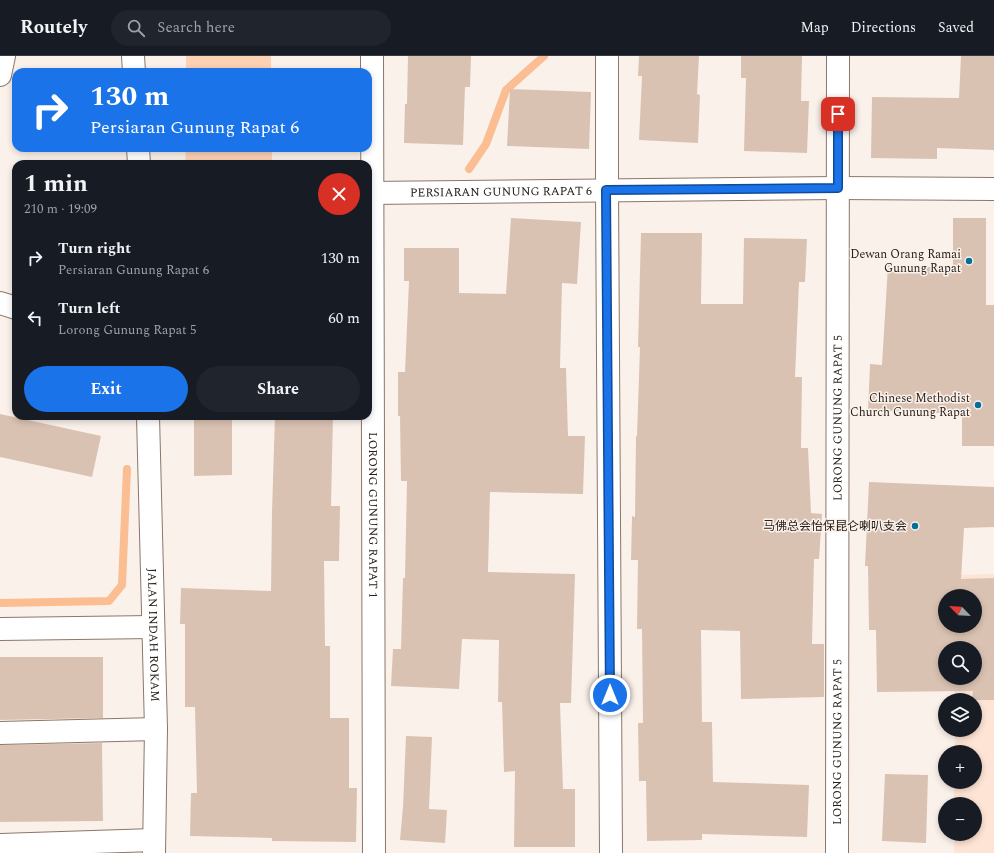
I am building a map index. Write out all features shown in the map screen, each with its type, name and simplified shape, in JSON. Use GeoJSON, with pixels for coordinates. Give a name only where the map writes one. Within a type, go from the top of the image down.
{"type":"FeatureCollection","features":[{"type":"Feature","properties":{"kind":"street"},"geometry":{"type":"LineString","coordinates":[[0,75],[4,56]]}},
{"type":"Feature","properties":{"kind":"street"},"geometry":{"type":"LineString","coordinates":[[133,56],[134,68]]}},
{"type":"Feature","properties":{"kind":"street","name":"LORONG GUNUNG RAPAT 1"},"geometry":{"type":"LineString","coordinates":[[372,56],[372,68]]}},
{"type":"Feature","properties":{"kind":"street"},"geometry":{"type":"LineString","coordinates":[[607,56],[606,190],[611,853]]}},
{"type":"Feature","properties":{"kind":"street","name":"LORONG GUNUNG RAPAT 5"},"geometry":{"type":"LineString","coordinates":[[837,853],[838,56]]}},
{"type":"Feature","properties":{"kind":"street","name":"PERSIARAN GUNUNG RAPAT 6"},"geometry":{"type":"LineString","coordinates":[[372,193],[838,188],[994,190]]}},
{"type":"Feature","properties":{"kind":"street"},"geometry":{"type":"LineString","coordinates":[[0,302],[12,306]]}},
{"type":"Feature","properties":{"kind":"street","name":"JALAN INDAH ROKAM"},"geometry":{"type":"LineString","coordinates":[[148,420],[156,729],[154,847]]}},
{"type":"Feature","properties":{"kind":"street","name":"LORONG GUNUNG RAPAT 1"},"geometry":{"type":"LineString","coordinates":[[371,420],[374,853]]}},
{"type":"Feature","properties":{"kind":"street"},"geometry":{"type":"LineString","coordinates":[[0,629],[153,627]]}},
{"type":"Feature","properties":{"kind":"street"},"geometry":{"type":"LineString","coordinates":[[0,733],[156,729]]}},
{"type":"Feature","properties":{"kind":"street"},"geometry":{"type":"LineString","coordinates":[[0,845],[154,847]]}},
{"type":"Feature","properties":{"kind":"shaded area"},"geometry":{"type":"Polygon","coordinates":[[[186,56],[271,56],[271,68],[186,68],[186,56]]]}},
{"type":"Feature","properties":{"kind":"shaded area"},"geometry":{"type":"Polygon","coordinates":[[[186,152],[272,152],[272,160],[185,160],[186,152]]]}},
{"type":"Feature","properties":{"kind":"shaded area"},"geometry":{"type":"Polygon","coordinates":[[[994,574],[994,853],[954,853],[954,841],[982,841],[982,797],[954,797],[954,789],[982,789],[982,745],[955,745],[955,737],[982,737],[982,693],[955,693],[955,685],[982,685],[982,641],[975,641],[975,633],[982,633],[982,589],[969,589],[956,575],[994,574]]]}},
{"type":"Feature","properties":{"kind":"building"},"geometry":{"type":"Polygon","coordinates":[[[408,56],[471,56],[470,87],[465,87],[463,145],[404,143],[405,104],[407,104],[408,56]]]}},
{"type":"Feature","properties":{"kind":"building"},"geometry":{"type":"Polygon","coordinates":[[[639,56],[699,56],[697,94],[700,95],[698,143],[639,140],[642,76],[638,76],[639,56]]]}},
{"type":"Feature","properties":{"kind":"building"},"geometry":{"type":"Polygon","coordinates":[[[741,56],[802,56],[801,101],[809,101],[807,153],[744,151],[746,78],[741,78],[741,56]]]}},
{"type":"Feature","properties":{"kind":"building"},"geometry":{"type":"Polygon","coordinates":[[[961,56],[994,56],[994,150],[937,148],[937,159],[871,158],[872,97],[959,98],[961,56]]]}},
{"type":"Feature","properties":{"kind":"building"},"geometry":{"type":"Polygon","coordinates":[[[510,89],[591,92],[589,149],[507,146],[510,89]]]}},
{"type":"Feature","properties":{"kind":"building"},"geometry":{"type":"Polygon","coordinates":[[[511,218],[581,222],[577,284],[562,283],[560,368],[566,368],[568,436],[585,436],[583,494],[490,492],[488,572],[575,574],[571,703],[560,703],[563,789],[575,789],[575,847],[514,847],[515,771],[504,772],[502,702],[498,702],[499,640],[462,639],[459,689],[391,686],[393,649],[401,649],[403,578],[405,578],[407,481],[401,481],[400,416],[398,416],[398,372],[405,372],[409,281],[404,281],[404,248],[459,248],[459,293],[506,294],[511,218]]]}},
{"type":"Feature","properties":{"kind":"building"},"geometry":{"type":"Polygon","coordinates":[[[953,218],[986,218],[986,305],[994,305],[994,446],[962,446],[962,414],[868,410],[870,364],[882,365],[888,265],[953,268],[953,218]]]}},
{"type":"Feature","properties":{"kind":"building"},"geometry":{"type":"Polygon","coordinates":[[[641,233],[702,233],[701,304],[743,304],[744,238],[807,239],[805,282],[799,282],[795,377],[802,377],[801,448],[808,448],[811,513],[822,514],[819,559],[814,559],[812,644],[824,644],[824,697],[741,699],[740,631],[701,630],[702,722],[712,722],[713,782],[809,785],[807,837],[702,834],[702,840],[647,841],[646,781],[639,781],[638,723],[643,723],[642,629],[637,629],[638,560],[631,560],[632,516],[635,517],[636,436],[640,347],[638,347],[641,233]]]}},
{"type":"Feature","properties":{"kind":"building"},"geometry":{"type":"Polygon","coordinates":[[[0,414],[12,417],[12,420],[28,420],[101,436],[92,477],[0,457],[0,414]]]}},
{"type":"Feature","properties":{"kind":"building"},"geometry":{"type":"Polygon","coordinates":[[[194,420],[232,420],[232,475],[194,476],[194,420]]]}},
{"type":"Feature","properties":{"kind":"building"},"geometry":{"type":"Polygon","coordinates":[[[275,420],[333,420],[331,506],[340,506],[339,561],[324,561],[325,646],[330,646],[330,718],[349,718],[349,788],[357,788],[356,842],[272,841],[272,838],[190,836],[191,793],[197,793],[195,707],[185,707],[185,624],[180,624],[181,588],[271,591],[275,420]]]}},
{"type":"Feature","properties":{"kind":"building"},"geometry":{"type":"Polygon","coordinates":[[[869,482],[994,487],[994,527],[964,528],[961,579],[994,578],[994,700],[982,700],[982,693],[973,693],[973,691],[877,692],[876,630],[869,630],[868,566],[865,566],[869,482]]]}},
{"type":"Feature","properties":{"kind":"building"},"geometry":{"type":"Polygon","coordinates":[[[0,657],[103,657],[103,718],[0,720],[0,657]]]}},
{"type":"Feature","properties":{"kind":"building"},"geometry":{"type":"Polygon","coordinates":[[[406,736],[432,737],[429,809],[447,810],[445,843],[400,840],[406,736]]]}},
{"type":"Feature","properties":{"kind":"building"},"geometry":{"type":"Polygon","coordinates":[[[102,743],[103,821],[0,822],[0,745],[102,743]]]}},
{"type":"Feature","properties":{"kind":"building"},"geometry":{"type":"Polygon","coordinates":[[[885,774],[928,775],[926,843],[882,841],[885,774]]]}},
{"type":"Feature","properties":{"kind":"waterway"},"geometry":{"type":"LineString","coordinates":[[469,169],[486,144],[506,90],[544,56]]}},
{"type":"Feature","properties":{"kind":"waterway"},"geometry":{"type":"LineString","coordinates":[[0,603],[109,601],[122,585],[127,469]]}},
{"type":"Feature","properties":{"kind":"place","name":"Dewan Orang Ramai Gunung Rapat"},"geometry":{"type":"Point","coordinates":[969,261]}},
{"type":"Feature","properties":{"kind":"place","name":"Chinese Methodist Church Gunung Rapat"},"geometry":{"type":"Point","coordinates":[978,405]}},
{"type":"Feature","properties":{"kind":"place","name":"马佛总会怡保昆仑喇叭支会"},"geometry":{"type":"Point","coordinates":[915,526]}},
{"type":"Feature","properties":{"kind":"route"},"geometry":{"type":"LineString","coordinates":[[610,695],[606,190],[838,188],[838,114]]}}]}
